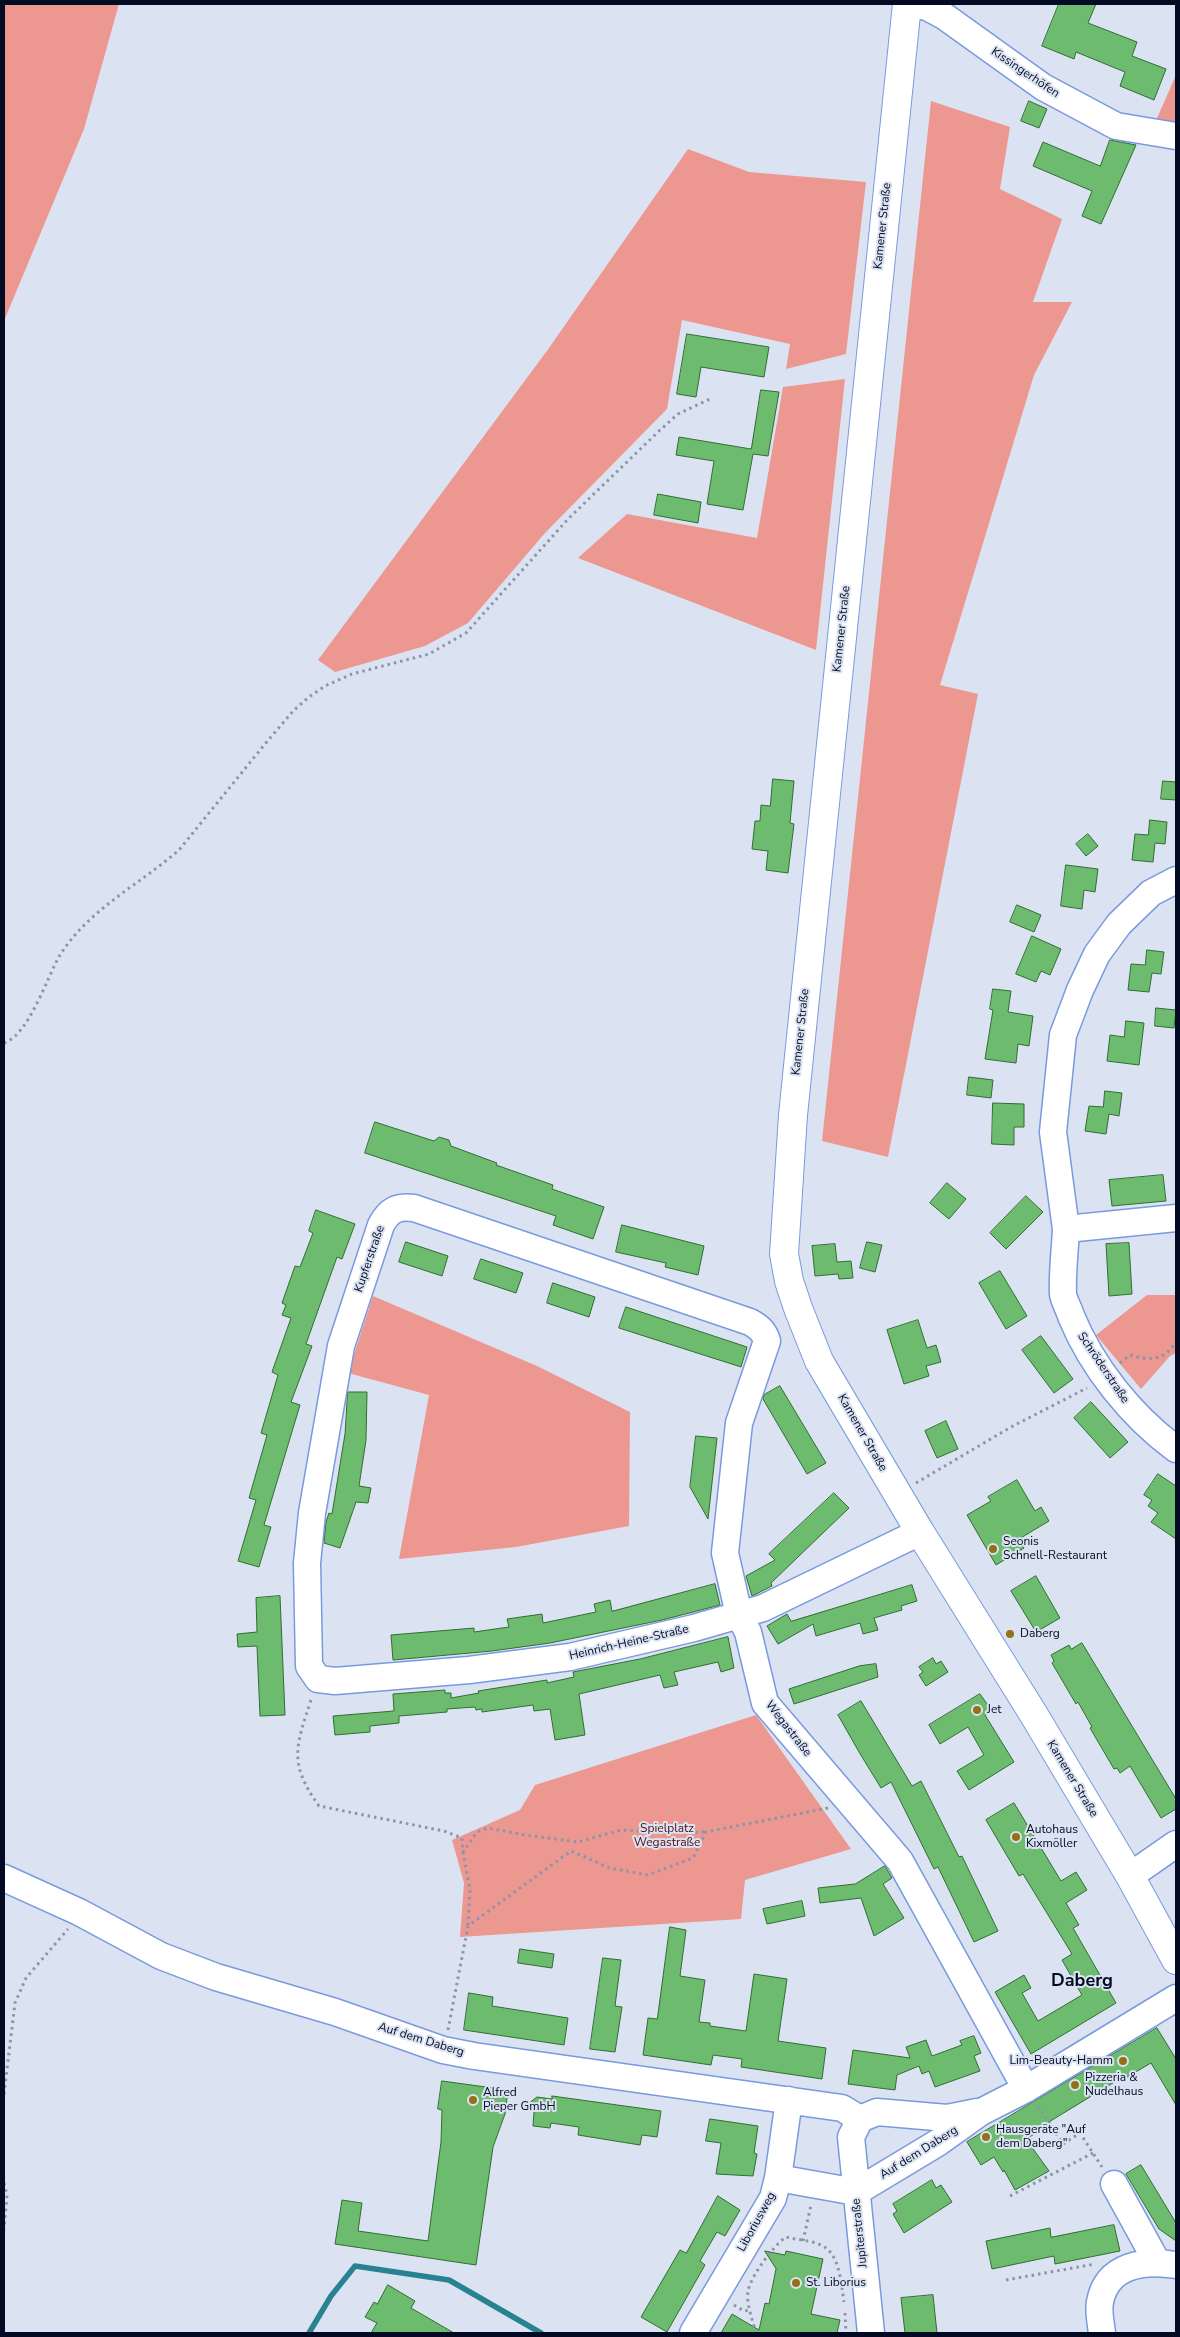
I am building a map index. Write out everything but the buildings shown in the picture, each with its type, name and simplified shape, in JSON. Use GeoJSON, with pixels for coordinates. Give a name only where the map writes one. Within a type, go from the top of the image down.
{"type":"FeatureCollection","features":[{"type":"Feature","properties":{"kind":"main road","name":"Kamener Straße"},"geometry":{"type":"LineString","coordinates":[[908,4],[792,1115],[784,1254],[789,1281],[819,1361],[920,1532],[1034,1715],[1130,1876],[1176,1960]]}},
{"type":"Feature","properties":{"kind":"street","name":"Kissingerhöfen"},"geometry":{"type":"LineString","coordinates":[[908,4],[927,7],[944,16],[1043,87],[1116,126],[1176,136]]}},
{"type":"Feature","properties":{"kind":"street","name":"Schröderstraße"},"geometry":{"type":"LineString","coordinates":[[1176,880],[1151,893],[1119,924],[1096,954],[1063,1035],[1053,1132],[1066,1229],[1063,1296],[1081,1340],[1105,1375],[1130,1407],[1160,1437],[1176,1449]]}},
{"type":"Feature","properties":{"kind":"street","name":"Kupferstraße"},"geometry":{"type":"LineString","coordinates":[[318,1680],[309,1666],[308,1652],[307,1563],[312,1513],[341,1346],[381,1225],[392,1210],[402,1207],[414,1208],[750,1322]]}},
{"type":"Feature","properties":{"kind":"street"},"geometry":{"type":"LineString","coordinates":[[1066,1229],[1176,1218]]}},
{"type":"Feature","properties":{"kind":"street","name":"Wegastraße"},"geometry":{"type":"LineString","coordinates":[[750,1322],[765,1333],[767,1341],[739,1423],[725,1553],[740,1615],[748,1632],[765,1703],[900,1861],[1026,2089]]}},
{"type":"Feature","properties":{"kind":"street","name":"Heinrich-Heine-Straße"},"geometry":{"type":"LineString","coordinates":[[318,1680],[335,1681],[460,1671],[570,1657],[764,1608],[920,1532]]}},
{"type":"Feature","properties":{"kind":"street"},"geometry":{"type":"LineString","coordinates":[[1130,1876],[1176,1844]]}},
{"type":"Feature","properties":{"kind":"street","name":"Auf dem Daberg"},"geometry":{"type":"LineString","coordinates":[[4,1878],[79,1912],[162,1956],[216,1977],[335,2012],[444,2050],[474,2056],[842,2108],[860,2119],[877,2112],[947,2118],[980,2112]]}},
{"type":"Feature","properties":{"kind":"street","name":"Auf dem Daberg"},"geometry":{"type":"LineString","coordinates":[[856,2192],[939,2142],[980,2112],[1026,2089],[1176,1998]]}},
{"type":"Feature","properties":{"kind":"street","name":"Liboriusweg"},"geometry":{"type":"LineString","coordinates":[[693,2333],[773,2198],[778,2178],[788,2100]]}},
{"type":"Feature","properties":{"kind":"street"},"geometry":{"type":"LineString","coordinates":[[778,2178],[856,2192],[851,2137],[860,2119]]}},
{"type":"Feature","properties":{"kind":"street"},"geometry":{"type":"LineString","coordinates":[[1114,2184],[1167,2264]]}},
{"type":"Feature","properties":{"kind":"street","name":"Jupiterstraße"},"geometry":{"type":"LineString","coordinates":[[856,2192],[871,2333]]}},
{"type":"Feature","properties":{"kind":"street"},"geometry":{"type":"LineString","coordinates":[[1102,2333],[1100,2302],[1107,2285],[1119,2271],[1140,2264],[1167,2264]]}},
{"type":"Feature","properties":{"kind":"path"},"geometry":{"type":"LineString","coordinates":[[4,1043],[18,1033],[28,1018],[59,957],[81,926],[94,914],[157,869],[179,850],[294,710],[324,686],[352,674],[430,654],[466,633],[568,519],[678,414],[710,399]]}},
{"type":"Feature","properties":{"kind":"path"},"geometry":{"type":"LineString","coordinates":[[1143,1359],[1160,1357],[1176,1341]]}},
{"type":"Feature","properties":{"kind":"path"},"geometry":{"type":"LineString","coordinates":[[913,1473],[918,1482],[1011,1427],[1090,1387],[1105,1375]]}},
{"type":"Feature","properties":{"kind":"path"},"geometry":{"type":"LineString","coordinates":[[318,1680],[300,1736],[297,1753],[304,1786],[319,1806],[444,1831],[462,1838],[470,1890],[468,1926],[444,2050]]}},
{"type":"Feature","properties":{"kind":"path"},"geometry":{"type":"LineString","coordinates":[[463,1852],[477,1832],[488,1828],[578,1842],[621,1830],[670,1833],[706,1832],[850,1802]]}},
{"type":"Feature","properties":{"kind":"path"},"geometry":{"type":"LineString","coordinates":[[571,1851],[610,1868],[648,1875],[693,1858],[706,1832]]}},
{"type":"Feature","properties":{"kind":"path"},"geometry":{"type":"LineString","coordinates":[[468,1926],[571,1851],[578,1842]]}},
{"type":"Feature","properties":{"kind":"path"},"geometry":{"type":"LineString","coordinates":[[4,2094],[15,2004],[26,1978],[64,1934],[79,1912]]}},
{"type":"Feature","properties":{"kind":"path"},"geometry":{"type":"LineString","coordinates":[[1026,2089],[1064,2144],[1080,2133],[1114,2184]]}},
{"type":"Feature","properties":{"kind":"path"},"geometry":{"type":"LineString","coordinates":[[1010,2196],[1093,2153]]}},
{"type":"Feature","properties":{"kind":"path"},"geometry":{"type":"LineString","coordinates":[[4,2184],[7,2195],[4,2229]]}},
{"type":"Feature","properties":{"kind":"path"},"geometry":{"type":"LineString","coordinates":[[803,2241],[815,2185]]}},
{"type":"Feature","properties":{"kind":"path"},"geometry":{"type":"LineString","coordinates":[[756,2333],[748,2292],[750,2284],[775,2245],[786,2238],[822,2245],[832,2254],[837,2266],[845,2307],[846,2333]]}},
{"type":"Feature","properties":{"kind":"path"},"geometry":{"type":"LineString","coordinates":[[1006,2280],[1109,2261],[1119,2271]]}},
{"type":"Feature","properties":{"kind":"green space"},"geometry":{"type":"Polygon","coordinates":[[[4,4],[119,4],[84,129],[4,321],[4,4]]]}},
{"type":"Feature","properties":{"kind":"green space"},"geometry":{"type":"Polygon","coordinates":[[[1176,75],[1176,127],[1154,125],[1176,75]]]}},
{"type":"Feature","properties":{"kind":"green space"},"geometry":{"type":"Polygon","coordinates":[[[931,101],[1010,127],[1000,189],[1062,219],[1033,302],[1072,302],[1034,375],[940,685],[978,694],[888,1157],[822,1141],[931,101]]]}},
{"type":"Feature","properties":{"kind":"green space"},"geometry":{"type":"Polygon","coordinates":[[[688,149],[749,172],[866,182],[846,354],[786,369],[790,344],[682,320],[667,409],[545,533],[468,623],[425,646],[335,672],[318,660],[549,348],[688,149]]]}},
{"type":"Feature","properties":{"kind":"green space"},"geometry":{"type":"Polygon","coordinates":[[[845,379],[816,650],[578,558],[627,514],[757,538],[783,387],[845,379]]]}},
{"type":"Feature","properties":{"kind":"green space"},"geometry":{"type":"Polygon","coordinates":[[[1147,1295],[1176,1295],[1176,1353],[1170,1356],[1141,1389],[1096,1335],[1147,1295]]]}},
{"type":"Feature","properties":{"kind":"green space"},"geometry":{"type":"Polygon","coordinates":[[[373,1296],[537,1366],[630,1412],[629,1526],[516,1547],[399,1559],[429,1395],[348,1373],[373,1296]]]}},
{"type":"Feature","properties":{"kind":"green space","name":"Spielplatz Wegastraße"},"geometry":{"type":"Polygon","coordinates":[[[756,1715],[851,1849],[745,1880],[741,1919],[460,1937],[464,1883],[452,1840],[520,1810],[535,1785],[756,1715]]]}},
{"type":"Feature","properties":{"kind":"waterway"},"geometry":{"type":"LineString","coordinates":[[309,2333],[331,2296],[355,2266],[449,2280],[541,2333]]}},
{"type":"Feature","properties":{"kind":"place","name":"Seonis Schnell-Restaurant"},"geometry":{"type":"Point","coordinates":[993,1549]}},
{"type":"Feature","properties":{"kind":"place","name":"Daberg"},"geometry":{"type":"Point","coordinates":[1010,1634]}},
{"type":"Feature","properties":{"kind":"place","name":"Jet"},"geometry":{"type":"Point","coordinates":[977,1710]}},
{"type":"Feature","properties":{"kind":"place","name":"Autohaus Kixmöller"},"geometry":{"type":"Point","coordinates":[1016,1837]}},
{"type":"Feature","properties":{"kind":"place","name":"Lim-Beauty-Hamm"},"geometry":{"type":"Point","coordinates":[1123,2061]}},
{"type":"Feature","properties":{"kind":"place","name":"Pizzeria & Nudelhaus"},"geometry":{"type":"Point","coordinates":[1075,2085]}},
{"type":"Feature","properties":{"kind":"place","name":"Alfred Pieper GmbH"},"geometry":{"type":"Point","coordinates":[473,2100]}},
{"type":"Feature","properties":{"kind":"place","name":"Hausgeräte \"Auf dem Daberg\""},"geometry":{"type":"Point","coordinates":[986,2137]}},
{"type":"Feature","properties":{"kind":"place","name":"St. Liborius"},"geometry":{"type":"Point","coordinates":[796,2283]}},
{"type":"Feature","properties":{"kind":"district","name":"Daberg"},"geometry":{"type":"Point","coordinates":[1082,1982]}}]}
